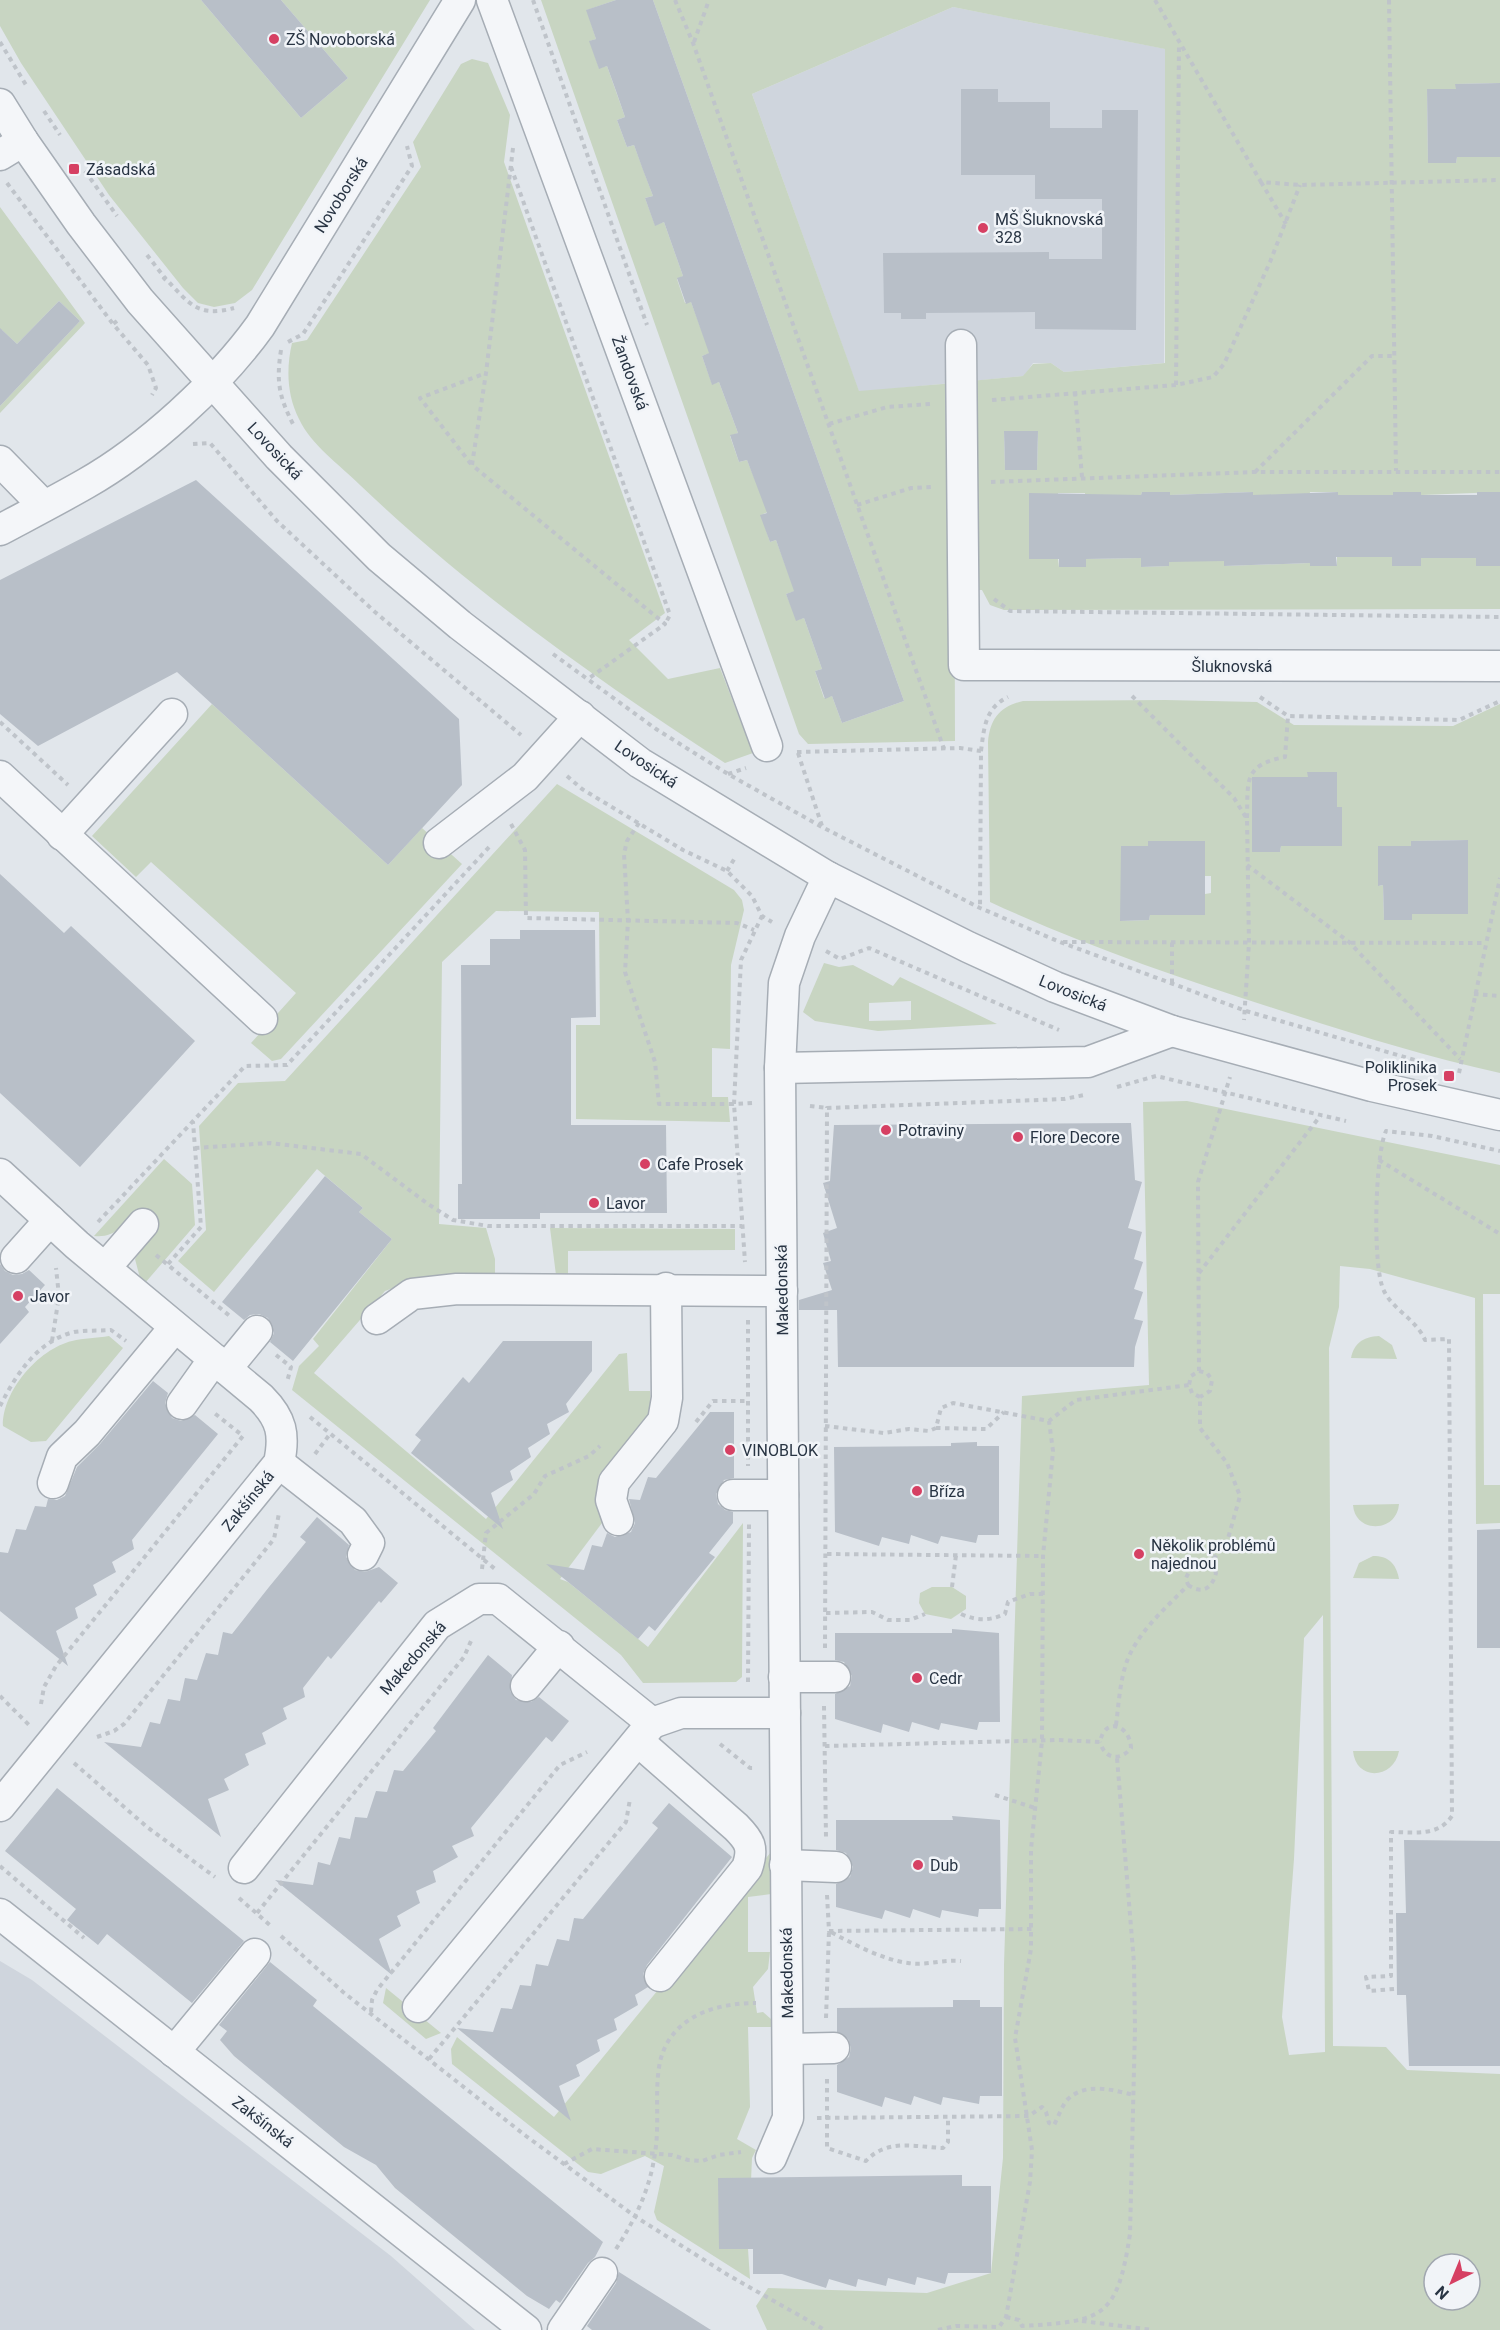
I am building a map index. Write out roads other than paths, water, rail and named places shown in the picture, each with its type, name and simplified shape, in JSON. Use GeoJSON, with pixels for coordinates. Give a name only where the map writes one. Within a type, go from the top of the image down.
{"type":"FeatureCollection","features":[{"type":"Feature","properties":{"kind":"street","name":"Novoborská"},"geometry":{"type":"LineString","coordinates":[[212,383],[240,355],[260,326],[460,0]]}},
{"type":"Feature","properties":{"kind":"street","name":"Žandovská"},"geometry":{"type":"LineString","coordinates":[[492,0],[767,756]]}},
{"type":"Feature","properties":{"kind":"street","name":"Lovosická"},"geometry":{"type":"LineString","coordinates":[[0,104],[11,148],[140,301],[279,457],[379,557],[460,625],[640,763],[828,877],[968,947],[1055,987],[1172,1030],[1371,1086],[1500,1115]]}},
{"type":"Feature","properties":{"kind":"street","name":"Šluknovská"},"geometry":{"type":"LineString","coordinates":[[961,345],[964,665],[1500,666]]}},
{"type":"Feature","properties":{"kind":"street"},"geometry":{"type":"LineString","coordinates":[[0,530],[105,471],[161,428],[212,383]]}},
{"type":"Feature","properties":{"kind":"street"},"geometry":{"type":"LineString","coordinates":[[0,461],[44,506]]}},
{"type":"Feature","properties":{"kind":"street"},"geometry":{"type":"LineString","coordinates":[[63,835],[172,714]]}},
{"type":"Feature","properties":{"kind":"street"},"geometry":{"type":"LineString","coordinates":[[439,843],[525,777],[580,717]]}},
{"type":"Feature","properties":{"kind":"street"},"geometry":{"type":"LineString","coordinates":[[0,776],[262,1019]]}},
{"type":"Feature","properties":{"kind":"street","name":"Makedonská"},"geometry":{"type":"LineString","coordinates":[[771,2158],[788,2118],[780,1068],[784,982],[800,936],[828,877]]}},
{"type":"Feature","properties":{"kind":"street"},"geometry":{"type":"LineString","coordinates":[[780,1068],[1088,1062],[1172,1030]]}},
{"type":"Feature","properties":{"kind":"street","name":"Zakšínská"},"geometry":{"type":"LineString","coordinates":[[0,1174],[77,1245],[261,1398],[281,1423],[288,1469],[0,1806]]}},
{"type":"Feature","properties":{"kind":"street"},"geometry":{"type":"LineString","coordinates":[[16,1258],[50,1220]]}},
{"type":"Feature","properties":{"kind":"street"},"geometry":{"type":"LineString","coordinates":[[105,1268],[138,1229]]}},
{"type":"Feature","properties":{"kind":"street"},"geometry":{"type":"LineString","coordinates":[[618,1520],[611,1500],[614,1482],[663,1421],[667,1398],[666,1288]]}},
{"type":"Feature","properties":{"kind":"street"},"geometry":{"type":"LineString","coordinates":[[377,1319],[411,1294],[457,1289],[666,1288],[782,1291]]}},
{"type":"Feature","properties":{"kind":"street"},"geometry":{"type":"LineString","coordinates":[[53,1483],[62,1457],[87,1433],[175,1327]]}},
{"type":"Feature","properties":{"kind":"street"},"geometry":{"type":"LineString","coordinates":[[186,1399],[220,1364],[255,1334]]}},
{"type":"Feature","properties":{"kind":"street"},"geometry":{"type":"LineString","coordinates":[[288,1469],[353,1521],[369,1543],[363,1555]]}},
{"type":"Feature","properties":{"kind":"street"},"geometry":{"type":"LineString","coordinates":[[741,1495],[783,1495]]}},
{"type":"Feature","properties":{"kind":"street","name":"Makedonská"},"geometry":{"type":"LineString","coordinates":[[243,1868],[437,1625],[479,1599],[498,1599],[559,1647]]}},
{"type":"Feature","properties":{"kind":"street"},"geometry":{"type":"LineString","coordinates":[[526,1686],[559,1647],[749,1840],[752,1853],[747,1868],[660,1976]]}},
{"type":"Feature","properties":{"kind":"street"},"geometry":{"type":"LineString","coordinates":[[784,1677],[830,1677]]}},
{"type":"Feature","properties":{"kind":"street"},"geometry":{"type":"LineString","coordinates":[[418,2007],[645,1732],[681,1713],[785,1713]]}},
{"type":"Feature","properties":{"kind":"street"},"geometry":{"type":"LineString","coordinates":[[785,1865],[831,1867]]}},
{"type":"Feature","properties":{"kind":"street","name":"Zakšínská"},"geometry":{"type":"LineString","coordinates":[[0,1914],[526,2330]]}},
{"type":"Feature","properties":{"kind":"street"},"geometry":{"type":"LineString","coordinates":[[174,2052],[255,1954]]}},
{"type":"Feature","properties":{"kind":"street"},"geometry":{"type":"LineString","coordinates":[[788,2049],[834,2048]]}},
{"type":"Feature","properties":{"kind":"street"},"geometry":{"type":"LineString","coordinates":[[563,2330],[602,2273]]}},
{"type":"Feature","properties":{"kind":"place","name":"ZŠ Novoborská"},"geometry":{"type":"Point","coordinates":[274,39]}},
{"type":"Feature","properties":{"kind":"place","name":"Zásadská"},"geometry":{"type":"Point","coordinates":[74,169]}},
{"type":"Feature","properties":{"kind":"place","name":"MŠ Šluknovská 328"},"geometry":{"type":"Point","coordinates":[983,228]}},
{"type":"Feature","properties":{"kind":"place","name":"Poliklinika Prosek"},"geometry":{"type":"Point","coordinates":[1449,1076]}},
{"type":"Feature","properties":{"kind":"place","name":"Potraviny"},"geometry":{"type":"Point","coordinates":[886,1130]}},
{"type":"Feature","properties":{"kind":"place","name":"Flore Decore"},"geometry":{"type":"Point","coordinates":[1018,1137]}},
{"type":"Feature","properties":{"kind":"place","name":"Cafe Prosek"},"geometry":{"type":"Point","coordinates":[645,1164]}},
{"type":"Feature","properties":{"kind":"place","name":"Lavor"},"geometry":{"type":"Point","coordinates":[594,1203]}},
{"type":"Feature","properties":{"kind":"place","name":"Javor"},"geometry":{"type":"Point","coordinates":[18,1296]}},
{"type":"Feature","properties":{"kind":"place","name":"VINOBLOK"},"geometry":{"type":"Point","coordinates":[730,1450]}},
{"type":"Feature","properties":{"kind":"place","name":"Bříza"},"geometry":{"type":"Point","coordinates":[917,1491]}},
{"type":"Feature","properties":{"kind":"place","name":"Několik problémů najednou"},"geometry":{"type":"Point","coordinates":[1139,1554]}},
{"type":"Feature","properties":{"kind":"place","name":"Cedr"},"geometry":{"type":"Point","coordinates":[917,1678]}},
{"type":"Feature","properties":{"kind":"place","name":"Dub"},"geometry":{"type":"Point","coordinates":[918,1865]}}]}
